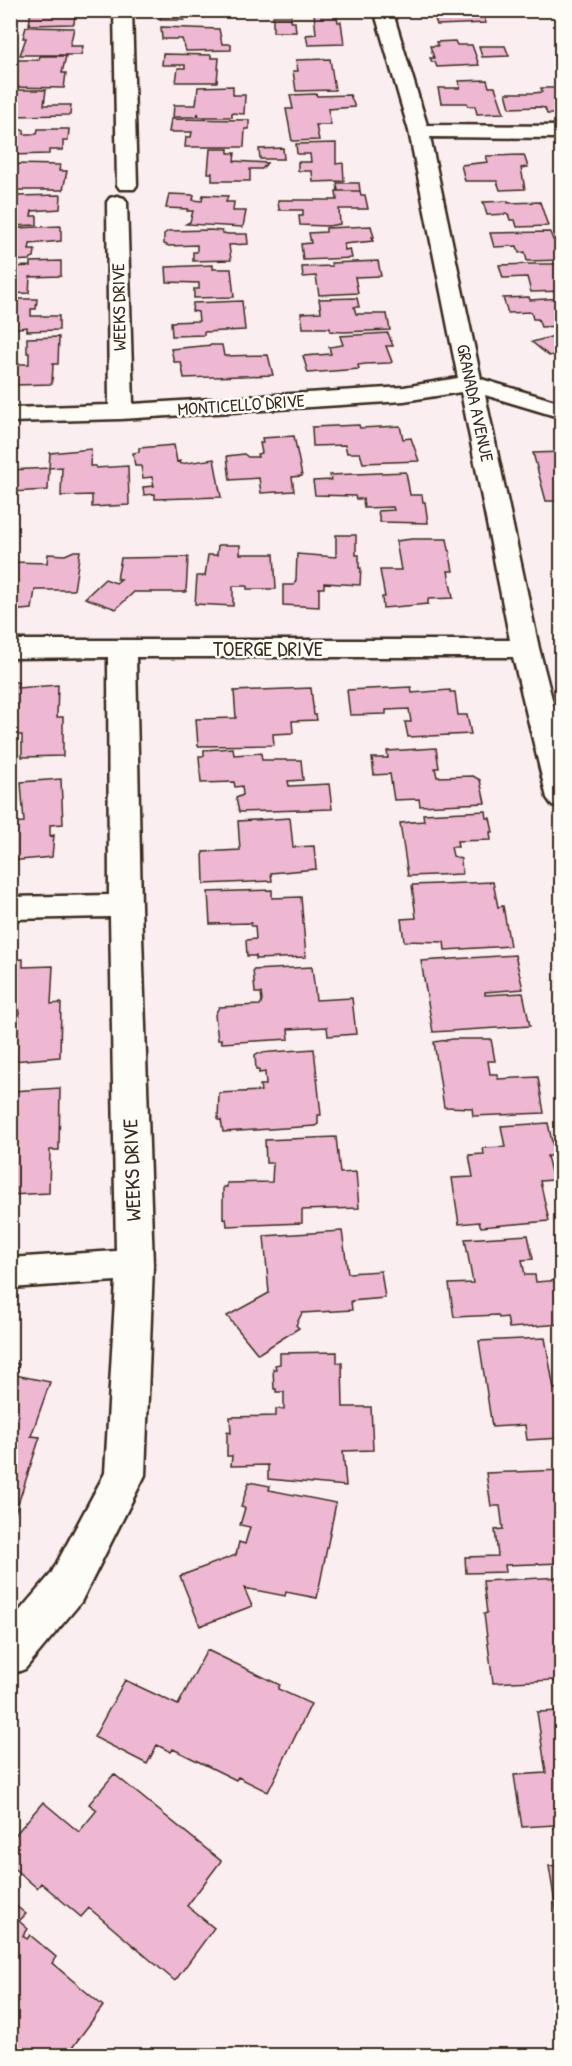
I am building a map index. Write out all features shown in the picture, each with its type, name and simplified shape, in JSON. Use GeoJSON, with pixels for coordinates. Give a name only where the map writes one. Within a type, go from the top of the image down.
{"type":"FeatureCollection","features":[{"type":"Feature","properties":{"kind":"street","name":"WEEKS DRIVE"},"geometry":{"type":"LineString","coordinates":[[121,412],[123,10]]}},
{"type":"Feature","properties":{"kind":"street","name":"GRANADA AVENUE"},"geometry":{"type":"LineString","coordinates":[[382,10],[419,131],[525,648],[561,798]]}},
{"type":"Feature","properties":{"kind":"street"},"geometry":{"type":"LineString","coordinates":[[419,131],[561,132]]}},
{"type":"Feature","properties":{"kind":"street"},"geometry":{"type":"LineString","coordinates":[[470,383],[561,411]]}},
{"type":"Feature","properties":{"kind":"street","name":"MONTICELLO DRIVE"},"geometry":{"type":"LineString","coordinates":[[10,415],[121,412],[404,394],[470,383]]}},
{"type":"Feature","properties":{"kind":"street","name":"TOERGE DRIVE"},"geometry":{"type":"LineString","coordinates":[[10,649],[525,648]]}},
{"type":"Feature","properties":{"kind":"street","name":"WEEKS DRIVE"},"geometry":{"type":"LineString","coordinates":[[10,1654],[66,1588],[125,1475],[135,1265],[124,906],[122,650]]}},
{"type":"Feature","properties":{"kind":"street"},"geometry":{"type":"LineString","coordinates":[[10,908],[124,906]]}},
{"type":"Feature","properties":{"kind":"street"},"geometry":{"type":"LineString","coordinates":[[10,1273],[135,1265]]}},
{"type":"Feature","properties":{"kind":"building"},"geometry":{"type":"Polygon","coordinates":[[[31,10],[68,10],[68,13],[75,13],[74,24],[29,25],[31,10]]]}},
{"type":"Feature","properties":{"kind":"building"},"geometry":{"type":"Polygon","coordinates":[[[161,10],[222,10],[221,15],[184,15],[184,20],[160,20],[161,10]]]}},
{"type":"Feature","properties":{"kind":"building"},"geometry":{"type":"Polygon","coordinates":[[[423,10],[503,10],[504,14],[483,15],[486,23],[437,25],[434,16],[425,17],[423,10]]]}},
{"type":"Feature","properties":{"kind":"building"},"geometry":{"type":"Polygon","coordinates":[[[336,12],[338,22],[341,22],[344,44],[308,45],[306,35],[316,34],[314,13],[336,12]]]}},
{"type":"Feature","properties":{"kind":"building"},"geometry":{"type":"Polygon","coordinates":[[[273,16],[291,16],[291,22],[295,22],[296,32],[273,32],[273,16]]]}},
{"type":"Feature","properties":{"kind":"building"},"geometry":{"type":"Polygon","coordinates":[[[26,27],[74,28],[70,46],[83,46],[81,55],[20,55],[26,38],[23,38],[26,27]]]}},
{"type":"Feature","properties":{"kind":"building"},"geometry":{"type":"Polygon","coordinates":[[[161,27],[219,29],[222,44],[231,44],[231,50],[186,51],[182,39],[162,39],[161,27]]]}},
{"type":"Feature","properties":{"kind":"building"},"geometry":{"type":"Polygon","coordinates":[[[455,41],[457,45],[472,45],[479,65],[437,67],[435,62],[432,62],[430,58],[434,58],[430,46],[438,46],[436,42],[455,41]]]}},
{"type":"Feature","properties":{"kind":"building"},"geometry":{"type":"Polygon","coordinates":[[[479,46],[505,46],[509,56],[482,57],[479,46]]]}},
{"type":"Feature","properties":{"kind":"building"},"geometry":{"type":"Polygon","coordinates":[[[163,54],[211,55],[211,58],[219,58],[217,82],[176,82],[178,68],[185,68],[185,65],[162,65],[163,54]]]}},
{"type":"Feature","properties":{"kind":"building"},"geometry":{"type":"Polygon","coordinates":[[[40,56],[66,56],[62,73],[66,73],[64,88],[10,87],[15,60],[39,60],[40,56]]]}},
{"type":"Feature","properties":{"kind":"building"},"geometry":{"type":"Polygon","coordinates":[[[330,59],[335,90],[296,91],[293,71],[298,71],[296,60],[330,59]]]}},
{"type":"Feature","properties":{"kind":"building"},"geometry":{"type":"Polygon","coordinates":[[[487,80],[489,87],[495,87],[504,113],[477,114],[475,106],[468,106],[467,103],[441,103],[438,88],[460,88],[459,81],[487,80]]]}},
{"type":"Feature","properties":{"kind":"building"},"geometry":{"type":"Polygon","coordinates":[[[233,86],[233,95],[245,95],[244,114],[232,113],[232,117],[199,117],[198,113],[197,117],[173,117],[174,105],[196,105],[198,87],[233,86]]]}},
{"type":"Feature","properties":{"kind":"building"},"geometry":{"type":"Polygon","coordinates":[[[541,88],[562,88],[562,114],[547,114],[545,108],[538,107],[510,108],[506,93],[542,92],[541,88]]]}},
{"type":"Feature","properties":{"kind":"building"},"geometry":{"type":"Polygon","coordinates":[[[11,90],[46,90],[44,105],[71,105],[70,115],[10,116],[11,90]]]}},
{"type":"Feature","properties":{"kind":"building"},"geometry":{"type":"Polygon","coordinates":[[[316,94],[317,96],[350,95],[355,107],[328,109],[331,125],[316,125],[319,140],[292,141],[286,109],[293,109],[290,95],[316,94]]]}},
{"type":"Feature","properties":{"kind":"building"},"geometry":{"type":"Polygon","coordinates":[[[171,119],[249,120],[249,129],[245,129],[244,147],[185,147],[186,137],[191,137],[192,132],[169,132],[171,119]]]}},
{"type":"Feature","properties":{"kind":"building"},"geometry":{"type":"Polygon","coordinates":[[[38,129],[69,129],[68,141],[63,141],[63,150],[49,150],[49,154],[10,155],[10,130],[24,130],[24,134],[37,134],[38,129]]]}},
{"type":"Feature","properties":{"kind":"building"},"geometry":{"type":"Polygon","coordinates":[[[336,143],[336,164],[343,163],[344,181],[313,182],[312,171],[298,171],[298,162],[311,162],[310,154],[297,154],[296,144],[336,143]]]}},
{"type":"Feature","properties":{"kind":"building"},"geometry":{"type":"Polygon","coordinates":[[[283,148],[284,159],[260,159],[259,149],[283,148]]]}},
{"type":"Feature","properties":{"kind":"building"},"geometry":{"type":"Polygon","coordinates":[[[210,149],[228,149],[228,153],[235,153],[234,161],[267,163],[262,169],[250,169],[250,181],[212,181],[212,173],[208,173],[210,149]]]}},
{"type":"Feature","properties":{"kind":"building"},"geometry":{"type":"Polygon","coordinates":[[[524,155],[528,167],[521,168],[525,189],[500,190],[497,181],[465,181],[461,165],[488,162],[486,156],[524,155]]]}},
{"type":"Feature","properties":{"kind":"building"},"geometry":{"type":"Polygon","coordinates":[[[12,164],[60,165],[59,171],[67,171],[63,190],[10,190],[12,164]]]}},
{"type":"Feature","properties":{"kind":"building"},"geometry":{"type":"Polygon","coordinates":[[[337,183],[359,183],[360,191],[338,191],[337,183]]]}},
{"type":"Feature","properties":{"kind":"building"},"geometry":{"type":"Polygon","coordinates":[[[336,191],[360,191],[361,195],[365,195],[368,209],[339,209],[340,224],[328,226],[300,225],[299,216],[303,216],[303,210],[279,210],[278,200],[337,200],[336,191]]]}},
{"type":"Feature","properties":{"kind":"building"},"geometry":{"type":"Polygon","coordinates":[[[10,194],[15,194],[14,199],[17,199],[17,196],[61,195],[60,209],[32,211],[31,216],[37,216],[37,225],[10,226],[10,194]]]}},
{"type":"Feature","properties":{"kind":"building"},"geometry":{"type":"Polygon","coordinates":[[[169,194],[194,195],[193,200],[202,201],[203,195],[228,196],[226,202],[234,202],[233,211],[246,211],[243,227],[186,224],[190,222],[193,211],[166,208],[169,194]]]}},
{"type":"Feature","properties":{"kind":"building"},"geometry":{"type":"Polygon","coordinates":[[[508,201],[508,203],[540,202],[548,226],[517,227],[515,220],[510,220],[508,214],[487,215],[483,202],[508,201]]]}},
{"type":"Feature","properties":{"kind":"building"},"geometry":{"type":"Polygon","coordinates":[[[61,226],[61,241],[30,244],[29,250],[35,250],[34,257],[30,260],[10,261],[10,231],[16,231],[16,228],[61,226]]]}},
{"type":"Feature","properties":{"kind":"building"},"geometry":{"type":"Polygon","coordinates":[[[371,226],[373,241],[344,244],[345,250],[350,249],[352,258],[303,260],[301,244],[311,243],[309,233],[326,232],[326,228],[371,226]]]}},
{"type":"Feature","properties":{"kind":"building"},"geometry":{"type":"Polygon","coordinates":[[[210,230],[228,234],[247,234],[248,244],[229,245],[231,260],[193,261],[193,252],[197,252],[197,245],[169,246],[164,244],[164,234],[168,231],[210,230]]]}},
{"type":"Feature","properties":{"kind":"building"},"geometry":{"type":"Polygon","coordinates":[[[550,232],[553,240],[562,239],[562,260],[527,261],[525,252],[519,253],[517,246],[494,247],[490,233],[550,232]]]}},
{"type":"Feature","properties":{"kind":"building"},"geometry":{"type":"Polygon","coordinates":[[[61,261],[61,276],[30,277],[29,293],[10,294],[10,267],[31,266],[31,262],[61,261]]]}},
{"type":"Feature","properties":{"kind":"building"},"geometry":{"type":"Polygon","coordinates":[[[378,261],[381,276],[355,277],[358,293],[319,295],[316,276],[303,277],[302,267],[378,261]]]}},
{"type":"Feature","properties":{"kind":"building"},"geometry":{"type":"Polygon","coordinates":[[[561,264],[562,291],[531,292],[527,277],[503,278],[499,265],[561,264]]]}},
{"type":"Feature","properties":{"kind":"building"},"geometry":{"type":"Polygon","coordinates":[[[213,265],[213,269],[231,269],[234,297],[194,298],[194,289],[199,289],[199,283],[167,282],[166,267],[213,265]]]}},
{"type":"Feature","properties":{"kind":"building"},"geometry":{"type":"Polygon","coordinates":[[[529,297],[530,300],[562,298],[562,326],[541,327],[538,319],[533,319],[531,312],[508,313],[503,298],[529,297]]]}},
{"type":"Feature","properties":{"kind":"building"},"geometry":{"type":"Polygon","coordinates":[[[357,298],[359,307],[354,307],[356,314],[387,314],[390,330],[343,332],[330,331],[330,328],[303,328],[301,313],[321,312],[319,299],[357,298]]]}},
{"type":"Feature","properties":{"kind":"building"},"geometry":{"type":"Polygon","coordinates":[[[10,299],[37,299],[36,309],[31,309],[31,316],[59,316],[59,330],[27,331],[27,327],[10,329],[10,299]]]}},
{"type":"Feature","properties":{"kind":"building"},"geometry":{"type":"Polygon","coordinates":[[[242,301],[245,330],[172,336],[171,322],[199,321],[198,312],[192,311],[193,303],[242,301]]]}},
{"type":"Feature","properties":{"kind":"building"},"geometry":{"type":"Polygon","coordinates":[[[388,333],[393,346],[386,346],[392,362],[390,363],[358,365],[359,369],[308,373],[303,356],[331,354],[329,347],[343,345],[340,336],[388,333]]]}},
{"type":"Feature","properties":{"kind":"building"},"geometry":{"type":"Polygon","coordinates":[[[554,336],[562,337],[562,353],[549,356],[532,342],[554,336]]]}},
{"type":"Feature","properties":{"kind":"building"},"geometry":{"type":"Polygon","coordinates":[[[59,337],[58,364],[53,364],[52,384],[15,385],[15,389],[10,390],[10,362],[29,364],[27,338],[59,337]]]}},
{"type":"Feature","properties":{"kind":"building"},"geometry":{"type":"Polygon","coordinates":[[[222,345],[224,356],[268,355],[273,375],[184,378],[181,362],[174,362],[171,349],[222,345]]]}},
{"type":"Feature","properties":{"kind":"building"},"geometry":{"type":"Polygon","coordinates":[[[359,425],[360,428],[400,426],[403,439],[411,438],[419,461],[363,463],[360,453],[347,453],[345,445],[313,446],[312,427],[359,425]]]}},
{"type":"Feature","properties":{"kind":"building"},"geometry":{"type":"Polygon","coordinates":[[[294,436],[302,476],[292,477],[294,491],[261,493],[259,478],[230,480],[227,456],[244,454],[248,457],[258,457],[257,454],[262,453],[260,443],[263,443],[262,438],[294,436]]]}},
{"type":"Feature","properties":{"kind":"building"},"geometry":{"type":"Polygon","coordinates":[[[174,445],[177,462],[180,461],[180,464],[214,459],[221,497],[155,499],[155,494],[144,495],[143,487],[154,486],[152,477],[143,478],[141,466],[135,466],[133,453],[139,452],[139,448],[174,445]]]}},
{"type":"Feature","properties":{"kind":"building"},"geometry":{"type":"Polygon","coordinates":[[[91,449],[90,466],[96,466],[96,468],[128,466],[129,505],[92,507],[92,495],[61,496],[62,467],[49,468],[50,453],[91,449]]]}},
{"type":"Feature","properties":{"kind":"building"},"geometry":{"type":"Polygon","coordinates":[[[562,452],[562,501],[546,501],[533,453],[562,452]]]}},
{"type":"Feature","properties":{"kind":"building"},"geometry":{"type":"Polygon","coordinates":[[[49,468],[48,490],[10,492],[10,470],[49,468]]]}},
{"type":"Feature","properties":{"kind":"building"},"geometry":{"type":"Polygon","coordinates":[[[406,472],[410,495],[422,495],[428,523],[380,522],[378,511],[394,510],[393,507],[364,508],[363,499],[356,499],[355,496],[315,495],[313,481],[331,480],[330,475],[406,472]]]}},
{"type":"Feature","properties":{"kind":"building"},"geometry":{"type":"Polygon","coordinates":[[[336,535],[356,535],[356,555],[359,555],[359,568],[361,568],[360,585],[324,583],[324,588],[319,588],[319,607],[283,605],[283,585],[294,585],[296,580],[297,554],[336,557],[336,535]]]}},
{"type":"Feature","properties":{"kind":"building"},"geometry":{"type":"Polygon","coordinates":[[[447,539],[453,571],[448,571],[453,598],[428,599],[428,604],[383,608],[382,597],[385,597],[380,570],[401,570],[396,541],[447,539]]]}},
{"type":"Feature","properties":{"kind":"building"},"geometry":{"type":"Polygon","coordinates":[[[218,545],[240,545],[240,554],[274,554],[276,589],[247,589],[247,586],[233,586],[233,606],[195,604],[197,576],[205,576],[208,555],[217,555],[218,545]]]}},
{"type":"Feature","properties":{"kind":"building"},"geometry":{"type":"Polygon","coordinates":[[[80,551],[74,590],[35,590],[32,609],[10,611],[10,570],[13,562],[47,563],[48,554],[65,555],[80,551]]]}},
{"type":"Feature","properties":{"kind":"building"},"geometry":{"type":"Polygon","coordinates":[[[188,557],[186,592],[134,592],[116,609],[85,598],[105,579],[116,583],[121,579],[117,579],[121,558],[188,557]]]}},
{"type":"Feature","properties":{"kind":"building"},"geometry":{"type":"Polygon","coordinates":[[[10,682],[18,682],[17,688],[58,685],[57,717],[63,717],[63,756],[22,757],[22,735],[10,735],[10,682]]]}},
{"type":"Feature","properties":{"kind":"building"},"geometry":{"type":"Polygon","coordinates":[[[411,687],[412,693],[450,690],[450,692],[455,692],[458,715],[467,715],[471,734],[408,737],[405,722],[411,722],[409,709],[386,710],[386,714],[350,715],[347,690],[411,687]]]}},
{"type":"Feature","properties":{"kind":"building"},"geometry":{"type":"Polygon","coordinates":[[[311,688],[314,715],[317,720],[292,721],[293,733],[273,734],[274,745],[198,746],[196,719],[236,718],[234,691],[311,688]]]}},
{"type":"Feature","properties":{"kind":"building"},"geometry":{"type":"Polygon","coordinates":[[[233,748],[234,755],[261,753],[262,760],[301,760],[303,780],[288,781],[289,786],[329,784],[332,809],[239,812],[236,798],[243,795],[242,786],[235,787],[234,782],[201,783],[199,756],[204,756],[204,750],[233,748]]]}},
{"type":"Feature","properties":{"kind":"building"},"geometry":{"type":"Polygon","coordinates":[[[436,748],[439,768],[435,768],[437,777],[473,776],[480,780],[485,803],[420,806],[419,799],[394,800],[390,774],[374,775],[372,758],[388,758],[387,751],[436,748]]]}},
{"type":"Feature","properties":{"kind":"building"},"geometry":{"type":"Polygon","coordinates":[[[61,779],[63,824],[50,825],[50,836],[54,835],[52,857],[10,861],[10,823],[24,822],[21,782],[61,779]]]}},
{"type":"Feature","properties":{"kind":"building"},"geometry":{"type":"Polygon","coordinates":[[[486,811],[493,832],[490,832],[491,840],[457,841],[458,847],[451,847],[453,856],[461,859],[462,874],[408,876],[400,823],[424,821],[423,814],[486,811]]]}},
{"type":"Feature","properties":{"kind":"building"},"geometry":{"type":"Polygon","coordinates":[[[290,818],[293,847],[314,846],[316,869],[271,873],[272,881],[204,884],[203,852],[240,850],[238,821],[290,818]]]}},
{"type":"Feature","properties":{"kind":"building"},"geometry":{"type":"Polygon","coordinates":[[[493,882],[498,907],[503,906],[510,946],[445,950],[444,942],[404,941],[401,919],[416,918],[412,885],[493,882]]]}},
{"type":"Feature","properties":{"kind":"building"},"geometry":{"type":"Polygon","coordinates":[[[272,890],[272,898],[301,897],[306,957],[256,959],[256,956],[247,956],[246,940],[256,939],[255,926],[251,926],[251,923],[210,924],[208,892],[272,890]]]}},
{"type":"Feature","properties":{"kind":"building"},"geometry":{"type":"Polygon","coordinates":[[[515,955],[523,989],[485,992],[485,995],[523,993],[530,1026],[433,1032],[421,961],[515,955]]]}},
{"type":"Feature","properties":{"kind":"building"},"geometry":{"type":"Polygon","coordinates":[[[23,959],[23,967],[53,966],[51,1004],[61,1003],[60,1057],[13,1061],[14,1038],[18,1037],[19,1008],[10,1008],[10,960],[23,959]]]}},
{"type":"Feature","properties":{"kind":"building"},"geometry":{"type":"Polygon","coordinates":[[[312,967],[316,1000],[352,998],[356,1034],[328,1036],[327,1027],[288,1029],[289,1039],[222,1043],[221,1039],[218,1040],[215,1015],[219,1007],[260,1005],[262,1001],[261,993],[255,993],[253,970],[312,967]]]}},
{"type":"Feature","properties":{"kind":"building"},"geometry":{"type":"Polygon","coordinates":[[[453,1039],[491,1039],[495,1061],[488,1061],[490,1074],[498,1074],[498,1079],[538,1077],[544,1113],[473,1116],[472,1108],[444,1107],[434,1042],[453,1039]]]}},
{"type":"Feature","properties":{"kind":"building"},"geometry":{"type":"Polygon","coordinates":[[[314,1049],[321,1115],[318,1115],[318,1124],[223,1132],[221,1120],[218,1120],[219,1093],[261,1091],[260,1085],[266,1085],[265,1072],[259,1073],[259,1070],[256,1070],[255,1055],[314,1049]]]}},
{"type":"Feature","properties":{"kind":"building"},"geometry":{"type":"Polygon","coordinates":[[[60,1088],[59,1150],[50,1150],[49,1193],[10,1195],[10,1147],[14,1147],[14,1125],[11,1125],[12,1091],[60,1088]]]}},
{"type":"Feature","properties":{"kind":"building"},"geometry":{"type":"Polygon","coordinates":[[[548,1123],[555,1156],[547,1156],[553,1180],[540,1181],[549,1221],[481,1227],[479,1222],[459,1224],[452,1178],[473,1177],[469,1155],[484,1154],[483,1148],[505,1147],[501,1126],[548,1123]]]}},
{"type":"Feature","properties":{"kind":"building"},"geometry":{"type":"Polygon","coordinates":[[[336,1137],[340,1173],[356,1172],[359,1208],[302,1210],[302,1223],[227,1226],[226,1218],[223,1219],[223,1187],[227,1187],[227,1183],[272,1182],[273,1163],[266,1163],[265,1140],[336,1137]]]}},
{"type":"Feature","properties":{"kind":"building"},"geometry":{"type":"Polygon","coordinates":[[[342,1231],[348,1273],[381,1271],[385,1298],[351,1301],[352,1310],[302,1313],[296,1325],[299,1328],[258,1354],[227,1316],[269,1293],[264,1236],[342,1231]]]}},
{"type":"Feature","properties":{"kind":"building"},"geometry":{"type":"Polygon","coordinates":[[[528,1235],[533,1259],[522,1260],[525,1275],[535,1275],[536,1282],[562,1280],[562,1324],[509,1328],[507,1317],[499,1318],[498,1315],[454,1317],[449,1284],[473,1283],[465,1239],[528,1235]]]}},
{"type":"Feature","properties":{"kind":"building"},"geometry":{"type":"Polygon","coordinates":[[[545,1338],[554,1389],[562,1388],[562,1438],[527,1440],[525,1425],[492,1427],[479,1341],[545,1338]]]}},
{"type":"Feature","properties":{"kind":"building"},"geometry":{"type":"Polygon","coordinates":[[[337,1352],[337,1363],[342,1363],[343,1407],[371,1407],[373,1450],[343,1451],[346,1486],[268,1479],[268,1465],[231,1466],[232,1456],[227,1456],[227,1432],[231,1433],[230,1417],[276,1416],[276,1409],[284,1409],[284,1392],[276,1392],[274,1389],[273,1369],[276,1369],[275,1365],[280,1364],[280,1353],[337,1352]]]}},
{"type":"Feature","properties":{"kind":"building"},"geometry":{"type":"Polygon","coordinates":[[[10,1362],[19,1364],[15,1375],[50,1382],[31,1436],[40,1437],[15,1513],[10,1512],[10,1362]]]}},
{"type":"Feature","properties":{"kind":"building"},"geometry":{"type":"Polygon","coordinates":[[[562,1470],[562,1563],[505,1565],[506,1572],[466,1573],[465,1557],[498,1556],[495,1530],[503,1529],[500,1506],[491,1506],[486,1473],[562,1470]]]}},
{"type":"Feature","properties":{"kind":"building"},"geometry":{"type":"Polygon","coordinates":[[[249,1482],[270,1486],[269,1490],[336,1503],[317,1598],[286,1592],[285,1596],[244,1588],[252,1606],[200,1626],[180,1576],[236,1555],[239,1542],[245,1544],[250,1527],[240,1525],[245,1508],[241,1507],[249,1482]]]}},
{"type":"Feature","properties":{"kind":"building"},"geometry":{"type":"Polygon","coordinates":[[[562,1577],[562,1681],[493,1683],[484,1614],[487,1613],[483,1581],[562,1577]]]}},
{"type":"Feature","properties":{"kind":"building"},"geometry":{"type":"Polygon","coordinates":[[[207,1650],[280,1685],[278,1689],[311,1704],[268,1792],[238,1777],[236,1780],[173,1749],[171,1752],[157,1745],[147,1764],[94,1737],[125,1680],[178,1705],[207,1650]]]}},
{"type":"Feature","properties":{"kind":"building"},"geometry":{"type":"Polygon","coordinates":[[[562,1711],[562,1827],[554,1828],[554,1825],[522,1827],[514,1775],[546,1773],[537,1712],[562,1711]]]}},
{"type":"Feature","properties":{"kind":"building"},"geometry":{"type":"Polygon","coordinates":[[[114,1774],[221,1861],[187,1906],[214,1928],[175,1981],[89,1908],[81,1917],[41,1883],[37,1888],[10,1865],[10,1841],[43,1802],[79,1832],[97,1810],[89,1804],[114,1774]]]}},
{"type":"Feature","properties":{"kind":"building"},"geometry":{"type":"Polygon","coordinates":[[[562,1865],[562,1927],[559,1928],[549,1866],[562,1865]]]}},
{"type":"Feature","properties":{"kind":"building"},"geometry":{"type":"Polygon","coordinates":[[[10,1901],[26,1914],[19,1921],[28,1929],[23,1936],[27,1939],[30,1935],[56,1957],[52,1963],[103,2006],[66,2056],[10,2056],[10,1901]]]}}]}
